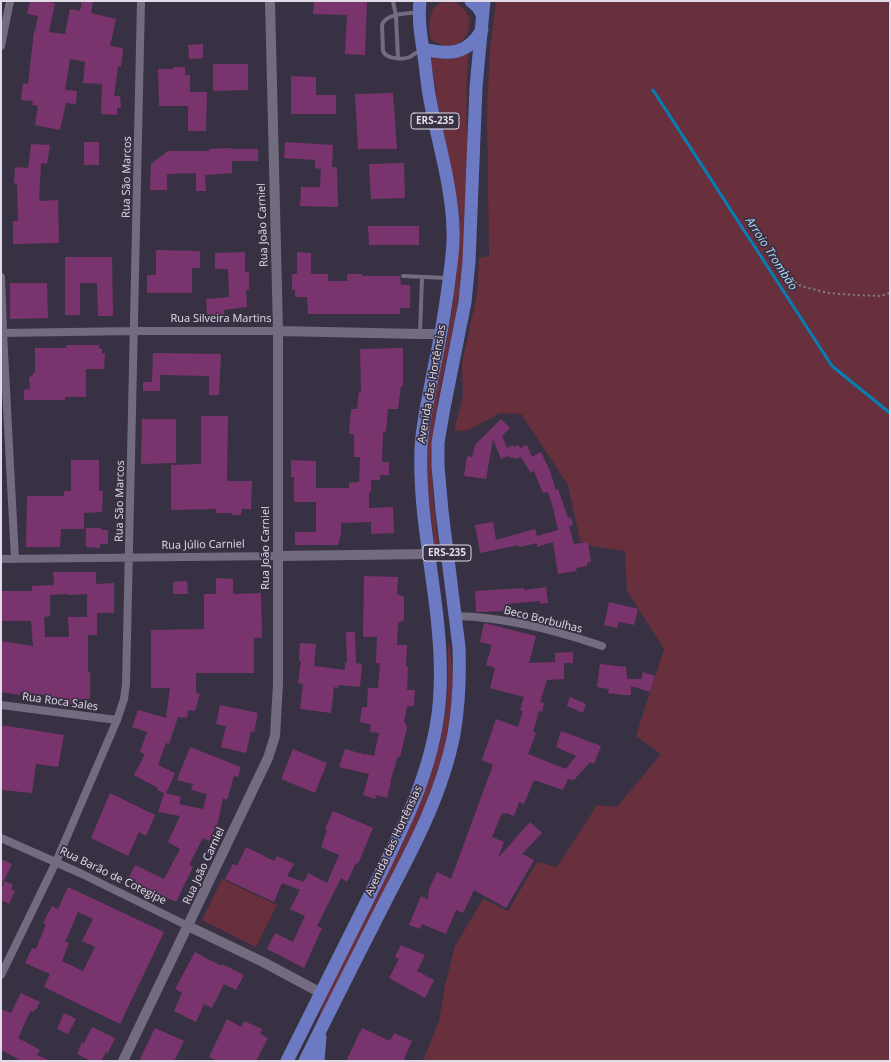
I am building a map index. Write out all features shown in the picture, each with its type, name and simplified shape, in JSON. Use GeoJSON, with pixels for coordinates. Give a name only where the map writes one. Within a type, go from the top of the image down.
{"type":"FeatureCollection","features":[{"type":"Feature","properties":{"kind":"main road"},"geometry":{"type":"LineString","coordinates":[[419,7],[429,1]]}},
{"type":"Feature","properties":{"kind":"main road"},"geometry":{"type":"LineString","coordinates":[[471,1],[478,7],[482,14]]}},
{"type":"Feature","properties":{"kind":"main road","name":"ERS-235"},"geometry":{"type":"LineString","coordinates":[[482,14],[484,1]]}},
{"type":"Feature","properties":{"kind":"main road","name":"Avenida das Hortênsias"},"geometry":{"type":"LineString","coordinates":[[287,1061],[406,820],[416,797],[433,747],[437,723],[441,662],[438,621],[428,554],[422,495],[421,447],[450,278],[453,246],[451,206],[430,97],[419,7]]}},
{"type":"Feature","properties":{"kind":"main road","name":"Avenida das Hortênsias"},"geometry":{"type":"LineString","coordinates":[[305,1061],[414,846],[438,790],[447,763],[455,728],[460,667],[459,647],[442,511],[438,466],[438,443],[442,413],[465,302],[469,262],[476,87],[482,29],[482,14]]}},
{"type":"Feature","properties":{"kind":"main road"},"geometry":{"type":"LineString","coordinates":[[423,49],[443,53],[459,51],[472,42],[482,29]]}},
{"type":"Feature","properties":{"kind":"main road"},"geometry":{"type":"LineString","coordinates":[[428,554],[435,555],[441,566],[451,622],[459,647]]}},
{"type":"Feature","properties":{"kind":"main road"},"geometry":{"type":"LineString","coordinates":[[292,1061],[303,1038],[309,1018]]}},
{"type":"Feature","properties":{"kind":"main road"},"geometry":{"type":"LineString","coordinates":[[318,1061],[320,1029]]}},
{"type":"Feature","properties":{"kind":"street"},"geometry":{"type":"LineString","coordinates":[[1,46],[10,1]]}},
{"type":"Feature","properties":{"kind":"street","name":"Rua São Marcos"},"geometry":{"type":"LineString","coordinates":[[1,975],[56,862],[117,720],[124,699],[126,684],[136,331],[141,1]]}},
{"type":"Feature","properties":{"kind":"street","name":"Rua João Carniel"},"geometry":{"type":"LineString","coordinates":[[123,1061],[268,758],[276,736],[278,684],[278,331],[270,1]]}},
{"type":"Feature","properties":{"kind":"street"},"geometry":{"type":"LineString","coordinates":[[1,277],[2,333],[15,559]]}},
{"type":"Feature","properties":{"kind":"street","name":"Rua Silveira Martins"},"geometry":{"type":"LineString","coordinates":[[2,333],[278,331],[441,334]]}},
{"type":"Feature","properties":{"kind":"street","name":"Rua Júlio Carniel"},"geometry":{"type":"LineString","coordinates":[[1,559],[428,554]]}},
{"type":"Feature","properties":{"kind":"street","name":"Beco Borbulhas"},"geometry":{"type":"LineString","coordinates":[[455,616],[524,624],[564,634],[602,646]]}},
{"type":"Feature","properties":{"kind":"street","name":"Rua Roca Sales"},"geometry":{"type":"LineString","coordinates":[[1,705],[117,720]]}},
{"type":"Feature","properties":{"kind":"street","name":"Rua Barão de Cotegipe"},"geometry":{"type":"LineString","coordinates":[[1,838],[56,862],[265,963],[321,993]]}},
{"type":"Feature","properties":{"kind":"lane"},"geometry":{"type":"LineString","coordinates":[[393,1],[396,16],[398,58]]}},
{"type":"Feature","properties":{"kind":"lane"},"geometry":{"type":"LineString","coordinates":[[419,7],[386,19],[382,24],[383,51],[384,54],[388,56],[398,58],[409,57],[423,49]]}},
{"type":"Feature","properties":{"kind":"lane"},"geometry":{"type":"LineString","coordinates":[[403,276],[450,278]]}},
{"type":"Feature","properties":{"kind":"lane"},"geometry":{"type":"LineString","coordinates":[[420,334],[422,277]]}},
{"type":"Feature","properties":{"kind":"path"},"geometry":{"type":"LineString","coordinates":[[791,279],[802,286],[828,293],[855,296],[881,296],[890,293]]}},
{"type":"Feature","properties":{"kind":"shaded area"},"geometry":{"type":"Polygon","coordinates":[[[451,1],[464,9],[467,13],[470,27],[463,40],[455,45],[446,46],[431,39],[429,25],[435,6],[451,1]]]}},
{"type":"Feature","properties":{"kind":"shaded area"},"geometry":{"type":"Polygon","coordinates":[[[496,1],[890,1],[890,1061],[423,1061],[439,1021],[445,985],[455,946],[483,899],[508,911],[537,862],[557,867],[597,805],[617,807],[661,754],[636,736],[664,649],[627,591],[625,551],[592,546],[580,541],[568,485],[521,414],[500,413],[469,430],[454,431],[463,396],[462,363],[477,294],[479,258],[489,256],[487,109],[490,49],[496,1]]]}},
{"type":"Feature","properties":{"kind":"shaded area"},"geometry":{"type":"Polygon","coordinates":[[[469,52],[466,100],[468,192],[463,266],[456,312],[434,425],[432,448],[435,516],[440,556],[435,549],[428,489],[428,445],[434,398],[451,317],[459,243],[459,212],[455,185],[439,113],[430,54],[435,57],[450,59],[469,52]]]}},
{"type":"Feature","properties":{"kind":"shaded area"},"geometry":{"type":"Polygon","coordinates":[[[448,642],[453,675],[452,709],[446,742],[436,776],[410,840],[315,1030],[327,991],[403,843],[432,771],[440,743],[446,709],[448,683],[448,642]]]}},
{"type":"Feature","properties":{"kind":"shaded area"},"geometry":{"type":"Polygon","coordinates":[[[222,879],[277,905],[256,947],[202,920],[222,879]]]}},
{"type":"Feature","properties":{"kind":"building"},"geometry":{"type":"Polygon","coordinates":[[[30,1],[55,3],[49,32],[65,34],[70,9],[80,11],[82,1],[93,1],[91,13],[116,19],[110,46],[123,48],[121,67],[118,66],[114,96],[120,96],[121,108],[117,108],[117,115],[101,114],[102,84],[83,83],[85,62],[70,59],[65,90],[77,91],[76,104],[66,103],[60,130],[35,125],[38,106],[32,105],[33,101],[21,100],[23,83],[28,84],[34,31],[38,16],[27,14],[30,1]]]}},
{"type":"Feature","properties":{"kind":"building"},"geometry":{"type":"Polygon","coordinates":[[[314,1],[367,1],[365,55],[345,54],[347,15],[313,14],[314,1]]]}},
{"type":"Feature","properties":{"kind":"building"},"geometry":{"type":"Polygon","coordinates":[[[203,44],[203,58],[189,59],[188,45],[203,44]]]}},
{"type":"Feature","properties":{"kind":"building"},"geometry":{"type":"Polygon","coordinates":[[[213,64],[248,64],[248,90],[213,91],[213,64]]]}},
{"type":"Feature","properties":{"kind":"building"},"geometry":{"type":"Polygon","coordinates":[[[173,67],[185,67],[185,75],[190,75],[190,92],[207,92],[206,131],[188,131],[188,106],[159,106],[158,69],[173,69],[173,67]]]}},
{"type":"Feature","properties":{"kind":"building"},"geometry":{"type":"Polygon","coordinates":[[[291,76],[316,77],[316,95],[336,95],[336,114],[291,114],[291,76]]]}},
{"type":"Feature","properties":{"kind":"building"},"geometry":{"type":"Polygon","coordinates":[[[393,93],[397,149],[358,149],[355,94],[393,93]]]}},
{"type":"Feature","properties":{"kind":"building"},"geometry":{"type":"Polygon","coordinates":[[[84,142],[99,142],[99,165],[84,165],[84,142]]]}},
{"type":"Feature","properties":{"kind":"building"},"geometry":{"type":"Polygon","coordinates":[[[285,142],[333,145],[332,167],[337,167],[338,207],[300,206],[301,187],[320,187],[321,169],[315,168],[315,160],[284,158],[285,142]]]}},
{"type":"Feature","properties":{"kind":"building"},"geometry":{"type":"Polygon","coordinates":[[[31,144],[50,145],[47,164],[41,163],[39,201],[58,200],[59,243],[13,244],[13,221],[18,221],[17,184],[14,183],[15,167],[28,168],[31,144]]]}},
{"type":"Feature","properties":{"kind":"building"},"geometry":{"type":"Polygon","coordinates":[[[209,149],[258,149],[258,161],[232,161],[232,173],[205,175],[206,191],[196,191],[196,173],[167,174],[167,190],[150,190],[151,164],[168,151],[209,151],[209,149]]]}},
{"type":"Feature","properties":{"kind":"building"},"geometry":{"type":"Polygon","coordinates":[[[404,163],[405,198],[371,199],[369,164],[404,163]]]}},
{"type":"Feature","properties":{"kind":"building"},"geometry":{"type":"Polygon","coordinates":[[[368,226],[419,226],[419,245],[369,245],[368,226]]]}},
{"type":"Feature","properties":{"kind":"building"},"geometry":{"type":"Polygon","coordinates":[[[156,250],[200,251],[200,268],[192,268],[192,293],[147,293],[147,275],[156,275],[156,250]]]}},
{"type":"Feature","properties":{"kind":"building"},"geometry":{"type":"Polygon","coordinates":[[[245,252],[245,272],[249,272],[249,290],[246,290],[247,307],[224,310],[224,317],[207,317],[206,299],[229,297],[228,269],[215,269],[215,253],[245,252]]]}},
{"type":"Feature","properties":{"kind":"building"},"geometry":{"type":"Polygon","coordinates":[[[297,252],[311,253],[311,274],[328,274],[328,281],[347,281],[347,274],[362,274],[362,276],[400,276],[401,285],[410,285],[410,308],[400,308],[400,314],[308,314],[307,297],[295,297],[295,290],[292,290],[292,274],[297,274],[297,252]]]}},
{"type":"Feature","properties":{"kind":"building"},"geometry":{"type":"Polygon","coordinates":[[[65,257],[112,257],[113,316],[98,316],[97,283],[80,283],[80,315],[65,315],[65,257]]]}},
{"type":"Feature","properties":{"kind":"building"},"geometry":{"type":"Polygon","coordinates":[[[10,283],[47,283],[48,318],[10,319],[10,283]]]}},
{"type":"Feature","properties":{"kind":"building"},"geometry":{"type":"Polygon","coordinates":[[[67,345],[99,345],[99,348],[102,349],[102,353],[105,354],[104,369],[86,369],[86,397],[65,397],[65,400],[24,400],[24,390],[30,389],[29,378],[35,372],[35,348],[66,348],[67,345]]]}},
{"type":"Feature","properties":{"kind":"building"},"geometry":{"type":"Polygon","coordinates":[[[403,348],[403,386],[401,386],[398,409],[388,409],[386,432],[383,431],[382,462],[389,462],[389,475],[380,475],[380,480],[371,480],[371,491],[369,492],[369,508],[393,507],[394,533],[371,534],[371,522],[341,523],[341,533],[338,545],[295,545],[295,532],[316,532],[316,502],[294,502],[294,477],[291,477],[291,460],[316,461],[316,488],[349,488],[349,483],[359,482],[360,457],[354,457],[354,434],[349,434],[351,409],[357,409],[359,391],[361,392],[360,349],[403,348]]]}},
{"type":"Feature","properties":{"kind":"building"},"geometry":{"type":"Polygon","coordinates":[[[153,353],[221,354],[219,395],[209,395],[209,376],[160,375],[160,391],[143,391],[143,382],[152,382],[153,353]]]}},
{"type":"Feature","properties":{"kind":"building"},"geometry":{"type":"Polygon","coordinates":[[[201,416],[228,416],[227,481],[252,481],[251,509],[242,509],[241,515],[232,515],[232,513],[216,513],[216,509],[171,510],[171,465],[201,464],[201,416]]]}},
{"type":"Feature","properties":{"kind":"building"},"geometry":{"type":"Polygon","coordinates":[[[142,419],[176,419],[176,463],[141,464],[142,419]]]}},
{"type":"Feature","properties":{"kind":"building"},"geometry":{"type":"Polygon","coordinates":[[[501,419],[510,428],[502,436],[507,448],[513,445],[514,447],[519,445],[520,448],[527,445],[532,457],[541,452],[550,471],[556,490],[558,489],[568,518],[571,517],[573,525],[569,526],[574,544],[588,542],[591,562],[587,563],[587,566],[576,568],[577,571],[558,574],[553,542],[537,547],[537,543],[480,553],[475,525],[493,522],[496,540],[535,529],[537,536],[558,530],[548,492],[543,493],[534,471],[531,473],[521,457],[514,459],[513,457],[510,458],[508,456],[501,459],[493,439],[486,479],[464,476],[467,456],[472,457],[475,445],[501,419]]]}},
{"type":"Feature","properties":{"kind":"building"},"geometry":{"type":"Polygon","coordinates":[[[71,460],[99,460],[99,491],[103,491],[102,512],[84,513],[84,529],[61,529],[60,547],[26,547],[27,496],[64,496],[64,491],[71,491],[71,460]]]}},
{"type":"Feature","properties":{"kind":"building"},"geometry":{"type":"Polygon","coordinates":[[[86,528],[101,528],[101,530],[108,530],[108,544],[100,544],[100,548],[86,547],[86,528]]]}},
{"type":"Feature","properties":{"kind":"building"},"geometry":{"type":"Polygon","coordinates":[[[53,572],[96,572],[96,584],[114,583],[114,613],[97,613],[97,635],[88,635],[90,699],[72,699],[72,704],[52,704],[52,696],[20,692],[20,695],[1,692],[1,641],[33,646],[31,621],[1,621],[2,591],[32,591],[32,586],[54,585],[53,572]],[[87,594],[50,595],[50,616],[44,617],[45,637],[69,637],[68,617],[87,617],[87,594]]]}},
{"type":"Feature","properties":{"kind":"building"},"geometry":{"type":"Polygon","coordinates":[[[364,576],[398,577],[397,594],[404,597],[404,620],[398,623],[397,645],[407,645],[407,690],[415,690],[414,706],[407,706],[404,722],[406,723],[407,728],[400,757],[398,756],[390,782],[387,798],[376,795],[375,799],[363,795],[369,774],[339,767],[345,749],[374,756],[379,733],[370,732],[371,725],[360,722],[362,707],[367,707],[368,688],[378,688],[380,663],[376,663],[377,637],[363,637],[364,576]]]}},
{"type":"Feature","properties":{"kind":"building"},"geometry":{"type":"Polygon","coordinates":[[[216,578],[233,579],[233,594],[261,593],[262,638],[254,638],[254,673],[196,673],[196,693],[200,694],[195,711],[188,710],[187,718],[178,717],[169,744],[166,743],[158,765],[175,773],[166,793],[181,797],[179,804],[203,809],[207,794],[191,790],[193,784],[177,780],[190,747],[241,767],[238,777],[234,776],[227,800],[223,798],[218,822],[209,841],[203,838],[189,865],[193,867],[176,902],[134,884],[136,880],[129,877],[135,865],[164,879],[180,849],[168,842],[180,816],[158,812],[164,793],[157,790],[158,788],[134,775],[145,754],[140,752],[147,732],[132,727],[138,710],[166,718],[170,688],[151,688],[151,630],[204,629],[204,594],[216,594],[216,578]]]}},
{"type":"Feature","properties":{"kind":"building"},"geometry":{"type":"Polygon","coordinates":[[[187,581],[188,594],[173,594],[173,582],[187,581]]]}},
{"type":"Feature","properties":{"kind":"building"},"geometry":{"type":"Polygon","coordinates":[[[546,587],[548,603],[540,604],[540,601],[506,604],[506,611],[476,612],[475,591],[524,588],[524,590],[546,587]]]}},
{"type":"Feature","properties":{"kind":"building"},"geometry":{"type":"Polygon","coordinates":[[[609,602],[638,609],[634,625],[619,622],[617,628],[604,625],[609,602]]]}},
{"type":"Feature","properties":{"kind":"building"},"geometry":{"type":"Polygon","coordinates":[[[484,623],[536,636],[529,663],[555,662],[555,653],[573,652],[573,663],[564,663],[564,679],[547,680],[540,702],[544,703],[542,712],[539,711],[533,732],[536,733],[528,754],[566,769],[576,756],[556,747],[561,731],[601,746],[594,764],[590,762],[574,780],[568,779],[563,790],[534,780],[524,804],[519,802],[514,816],[502,813],[492,837],[504,842],[498,858],[530,822],[542,833],[522,854],[534,860],[506,908],[474,890],[463,913],[456,910],[446,934],[422,924],[420,929],[409,925],[421,896],[428,899],[429,889],[437,872],[451,879],[493,765],[482,760],[496,719],[518,727],[523,711],[520,710],[524,697],[490,688],[495,668],[486,665],[492,645],[480,642],[484,623]]]}},
{"type":"Feature","properties":{"kind":"building"},"geometry":{"type":"Polygon","coordinates":[[[346,632],[355,632],[356,663],[362,664],[360,687],[339,685],[338,688],[334,687],[331,713],[300,709],[303,684],[298,683],[301,661],[299,661],[300,643],[316,644],[314,666],[345,670],[345,662],[347,663],[346,632]]]}},
{"type":"Feature","properties":{"kind":"building"},"geometry":{"type":"Polygon","coordinates":[[[600,664],[626,667],[627,679],[641,679],[643,672],[655,676],[650,692],[631,686],[631,695],[624,695],[608,693],[609,689],[597,687],[600,664]]]}},
{"type":"Feature","properties":{"kind":"building"},"geometry":{"type":"Polygon","coordinates":[[[570,697],[586,704],[583,713],[567,706],[570,697]]]}},
{"type":"Feature","properties":{"kind":"building"},"geometry":{"type":"Polygon","coordinates":[[[220,705],[258,713],[254,732],[251,731],[246,753],[221,747],[226,726],[216,724],[220,705]]]}},
{"type":"Feature","properties":{"kind":"building"},"geometry":{"type":"Polygon","coordinates":[[[1,725],[64,735],[58,767],[36,764],[32,793],[1,790],[1,725]]]}},
{"type":"Feature","properties":{"kind":"building"},"geometry":{"type":"Polygon","coordinates":[[[293,749],[327,763],[315,793],[281,779],[293,749]]]}},
{"type":"Feature","properties":{"kind":"building"},"geometry":{"type":"Polygon","coordinates":[[[110,793],[155,815],[146,836],[139,832],[128,856],[91,838],[110,793]]]}},
{"type":"Feature","properties":{"kind":"building"},"geometry":{"type":"Polygon","coordinates":[[[333,811],[373,828],[358,864],[356,863],[347,882],[341,878],[317,926],[322,928],[304,968],[267,949],[275,933],[293,942],[305,916],[290,909],[300,890],[282,883],[274,902],[225,879],[233,864],[237,866],[246,847],[274,861],[277,856],[294,864],[287,876],[304,882],[308,873],[327,883],[339,855],[321,847],[327,830],[325,829],[333,811]]]}},
{"type":"Feature","properties":{"kind":"building"},"geometry":{"type":"Polygon","coordinates":[[[1,859],[12,864],[1,886],[1,859]]]}},
{"type":"Feature","properties":{"kind":"building"},"geometry":{"type":"Polygon","coordinates":[[[5,881],[13,885],[11,889],[15,891],[9,904],[1,900],[1,889],[5,881]]]}},
{"type":"Feature","properties":{"kind":"building"},"geometry":{"type":"Polygon","coordinates":[[[68,887],[164,932],[120,1024],[44,987],[50,974],[25,963],[32,948],[36,949],[46,924],[43,923],[52,906],[58,909],[68,887]],[[78,912],[65,942],[69,943],[62,961],[83,971],[95,947],[82,941],[93,919],[78,912]]]}},
{"type":"Feature","properties":{"kind":"building"},"geometry":{"type":"Polygon","coordinates":[[[401,945],[425,955],[417,971],[434,980],[425,998],[389,978],[399,959],[395,957],[401,945]]]}},
{"type":"Feature","properties":{"kind":"building"},"geometry":{"type":"Polygon","coordinates":[[[195,952],[221,966],[222,964],[244,975],[236,990],[224,984],[212,1008],[204,1004],[196,1022],[174,1011],[182,993],[175,989],[195,952]]]}},
{"type":"Feature","properties":{"kind":"building"},"geometry":{"type":"Polygon","coordinates":[[[21,993],[40,1002],[36,1010],[35,1009],[33,1012],[31,1011],[29,1014],[18,1038],[40,1050],[37,1055],[51,1061],[22,1061],[1,1050],[1,1009],[11,1013],[21,993]]]}},
{"type":"Feature","properties":{"kind":"building"},"geometry":{"type":"Polygon","coordinates":[[[64,1013],[76,1019],[68,1034],[57,1029],[64,1013]]]}},
{"type":"Feature","properties":{"kind":"building"},"geometry":{"type":"Polygon","coordinates":[[[227,1019],[241,1027],[244,1021],[262,1029],[260,1034],[268,1038],[256,1061],[218,1061],[209,1057],[227,1019]]]}},
{"type":"Feature","properties":{"kind":"building"},"geometry":{"type":"Polygon","coordinates":[[[92,1027],[115,1038],[108,1053],[106,1052],[101,1061],[91,1061],[77,1054],[82,1042],[84,1043],[92,1027]]]}},
{"type":"Feature","properties":{"kind":"building"},"geometry":{"type":"Polygon","coordinates":[[[155,1028],[184,1041],[174,1061],[139,1061],[155,1028]]]}},
{"type":"Feature","properties":{"kind":"building"},"geometry":{"type":"Polygon","coordinates":[[[362,1028],[390,1041],[394,1033],[412,1041],[403,1061],[346,1061],[362,1028]]]}},
{"type":"Feature","properties":{"kind":"waterway","name":"Arroio Trombão"},"geometry":{"type":"LineString","coordinates":[[653,90],[832,366],[890,413]]}}]}
